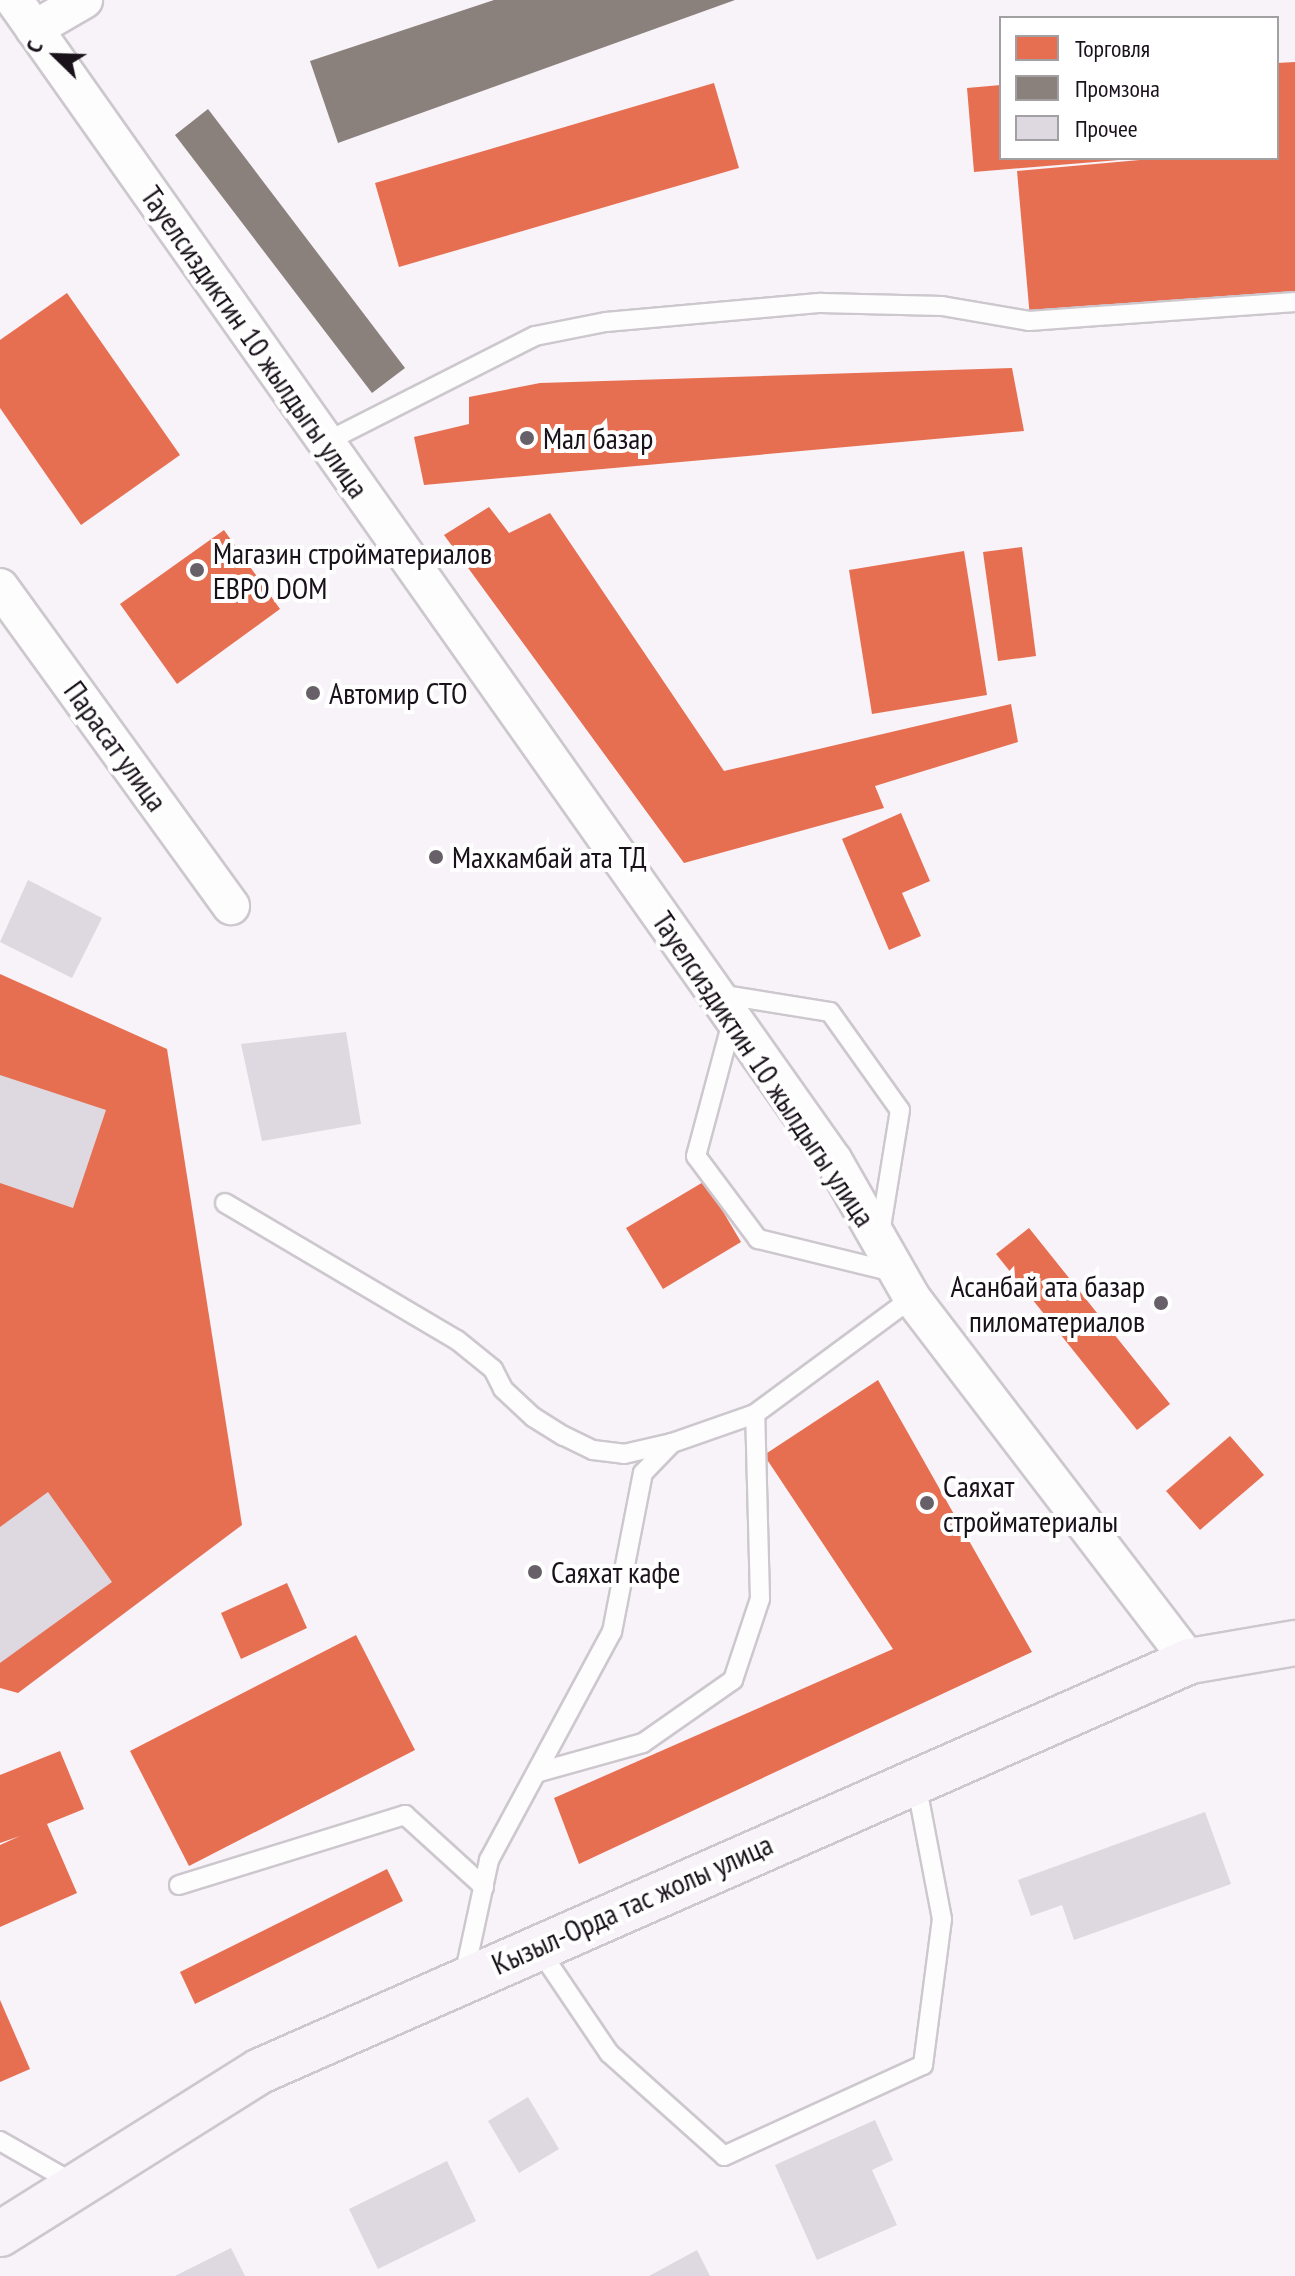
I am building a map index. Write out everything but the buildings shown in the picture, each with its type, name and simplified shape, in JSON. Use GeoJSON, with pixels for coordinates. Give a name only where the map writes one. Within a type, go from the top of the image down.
{"type":"FeatureCollection","features":[{"type":"Feature","properties":{"kind":"main road","name":"Кызыл-Орда тас жолы улица"},"geometry":{"type":"LineString","coordinates":[[0,2234],[260,2071],[536,1946],[1190,1661],[1295,1643]]}},
{"type":"Feature","properties":{"kind":"street","name":"Тауелсиздиктин 10 жылдыгы улица"},"geometry":{"type":"LineString","coordinates":[[14,0],[834,1161],[906,1286],[1190,1661]]}},
{"type":"Feature","properties":{"kind":"street"},"geometry":{"type":"LineString","coordinates":[[34,29],[84,0]]}},
{"type":"Feature","properties":{"kind":"street","name":"Парасат улица"},"geometry":{"type":"LineString","coordinates":[[0,587],[231,906]]}},
{"type":"Feature","properties":{"kind":"lane"},"geometry":{"type":"LineString","coordinates":[[326,442],[535,336],[606,322],[821,303],[942,306],[1029,321],[1295,302]]}},
{"type":"Feature","properties":{"kind":"lane"},"geometry":{"type":"LineString","coordinates":[[879,1241],[900,1110],[830,1012],[724,1006],[696,1156],[758,1239],[906,1286]]}},
{"type":"Feature","properties":{"kind":"lane"},"geometry":{"type":"LineString","coordinates":[[225,1203],[457,1340],[493,1369],[503,1389],[533,1417],[593,1450],[624,1454],[672,1443],[755,1414],[906,1286]]}},
{"type":"Feature","properties":{"kind":"lane"},"geometry":{"type":"LineString","coordinates":[[539,1772],[643,1743],[733,1680],[760,1599],[755,1414]]}},
{"type":"Feature","properties":{"kind":"lane"},"geometry":{"type":"LineString","coordinates":[[463,1979],[489,1860],[612,1632],[643,1473],[672,1443]]}},
{"type":"Feature","properties":{"kind":"lane"},"geometry":{"type":"LineString","coordinates":[[536,1946],[609,2053],[724,2156],[923,2065],[942,1919],[916,1780]]}},
{"type":"Feature","properties":{"kind":"lane"},"geometry":{"type":"LineString","coordinates":[[179,1885],[405,1815],[484,1887]]}},
{"type":"Feature","properties":{"kind":"lane"},"geometry":{"type":"LineString","coordinates":[[0,2141],[78,2185]]}},
{"type":"Feature","properties":{"kind":"place","name":"Мал базар"},"geometry":{"type":"Point","coordinates":[527,438]}},
{"type":"Feature","properties":{"kind":"place","name":"Магазин стройматериалов ЕВРО DOM"},"geometry":{"type":"Point","coordinates":[197,570]}},
{"type":"Feature","properties":{"kind":"place","name":"Автомир СТО"},"geometry":{"type":"Point","coordinates":[313,693]}},
{"type":"Feature","properties":{"kind":"place","name":"Махкамбай ата ТД"},"geometry":{"type":"Point","coordinates":[436,857]}},
{"type":"Feature","properties":{"kind":"place","name":"Асанбай ата базар пиломатериалов"},"geometry":{"type":"Point","coordinates":[1161,1303]}},
{"type":"Feature","properties":{"kind":"place","name":"Саяхат стройматериалы"},"geometry":{"type":"Point","coordinates":[927,1503]}},
{"type":"Feature","properties":{"kind":"place","name":"Саяхат кафе"},"geometry":{"type":"Point","coordinates":[535,1572]}}]}
